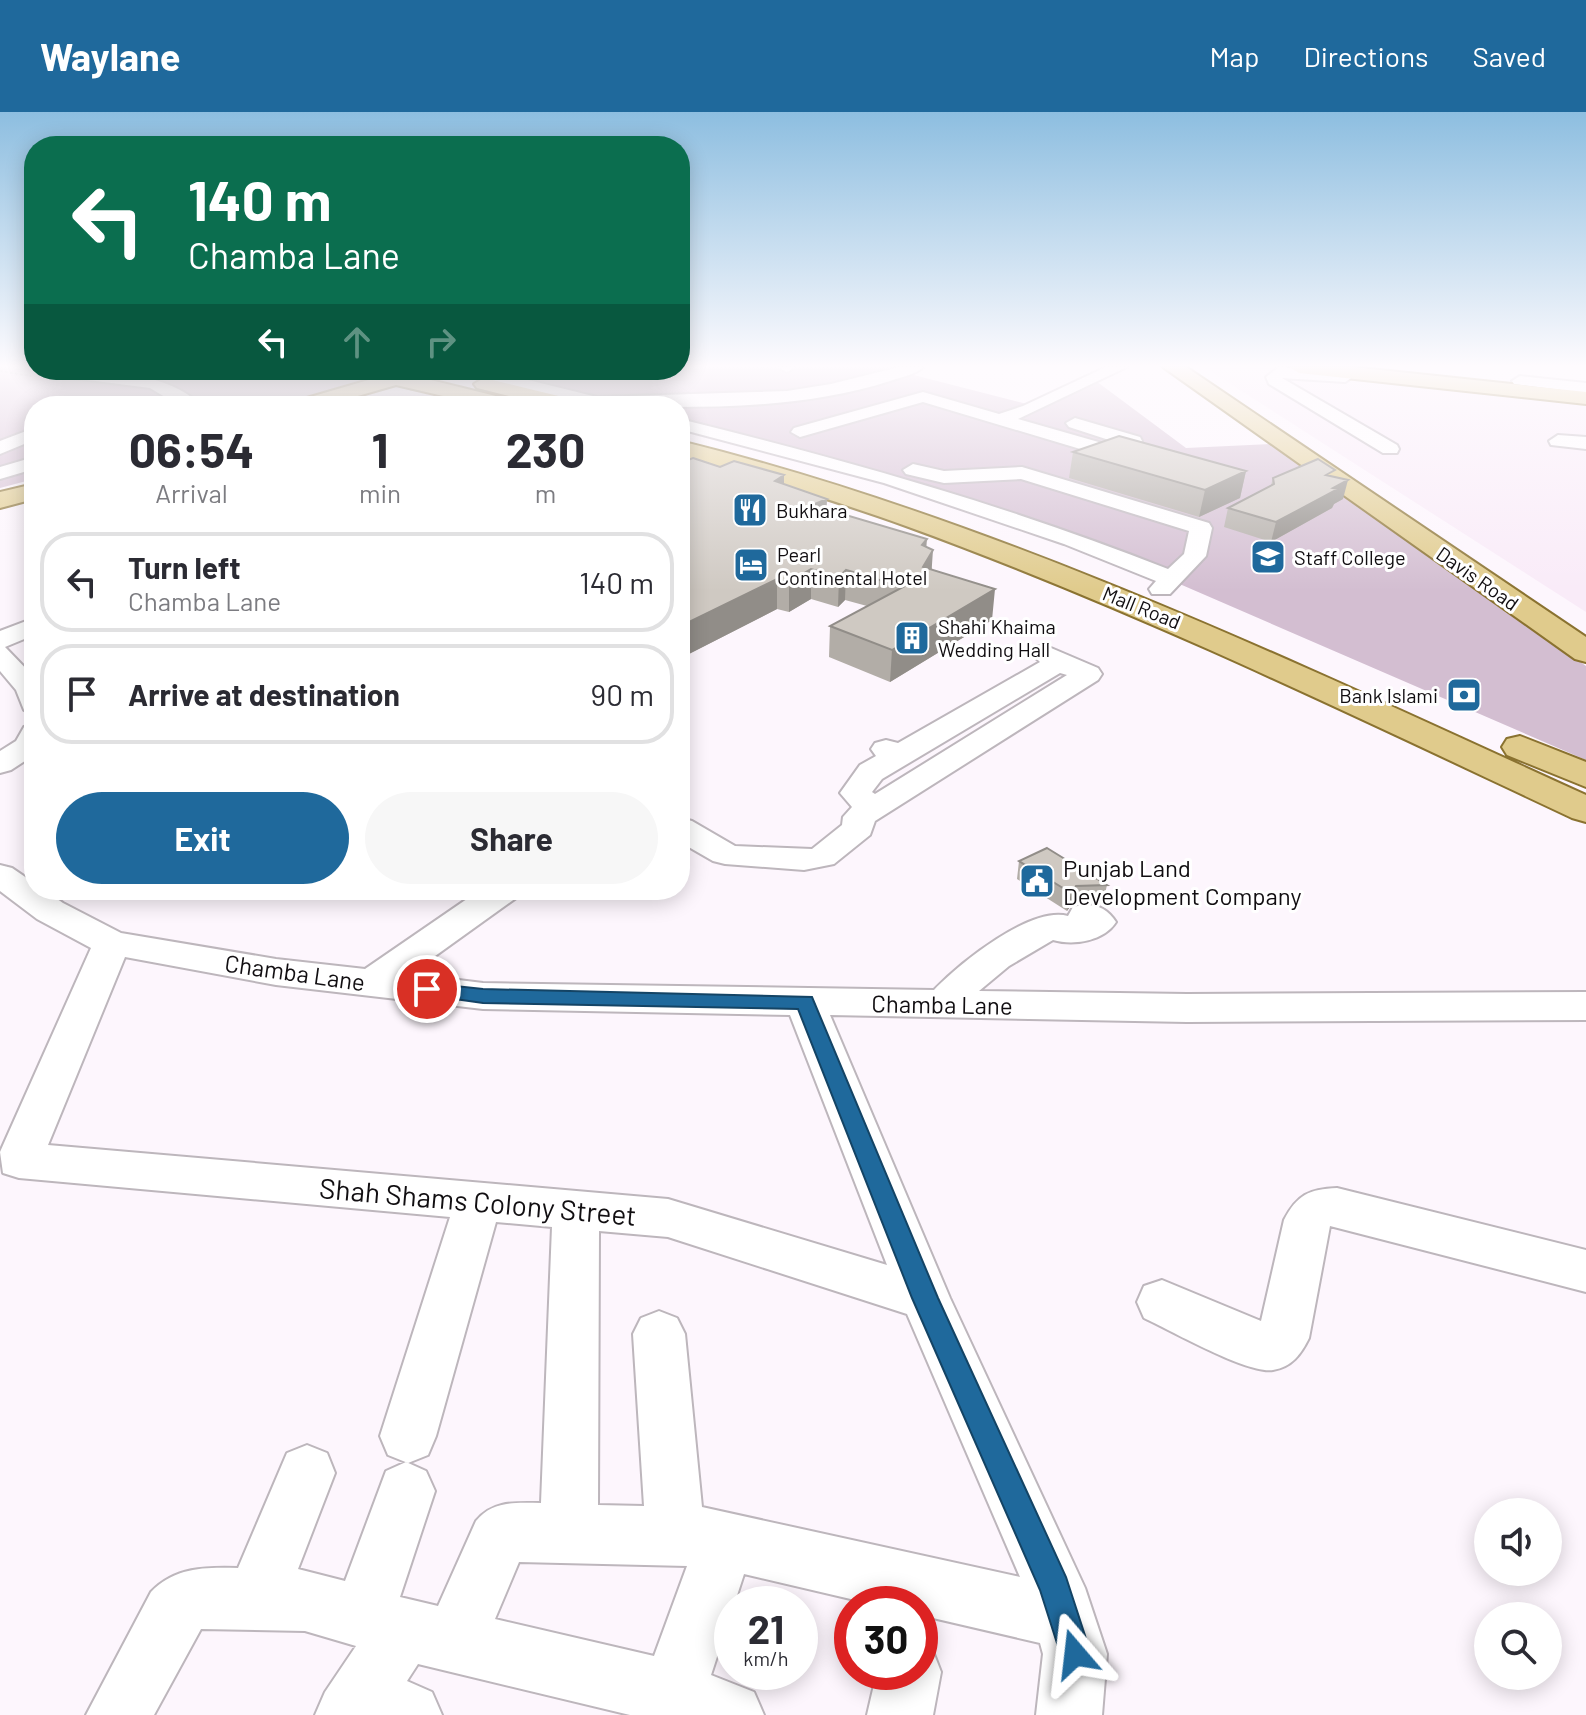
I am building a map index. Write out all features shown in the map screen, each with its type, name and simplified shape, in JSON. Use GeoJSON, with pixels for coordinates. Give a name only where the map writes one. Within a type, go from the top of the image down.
{"type":"FeatureCollection","features":[{"type":"Feature","properties":{"kind":"main road","name":"Mall Road"},"geometry":{"type":"LineString","coordinates":[[719,442],[808,464],[920,499],[1167,584],[1444,713]]}},
{"type":"Feature","properties":{"kind":"main road","name":"Davis Road"},"geometry":{"type":"LineString","coordinates":[[1281,442],[1586,652]]}},
{"type":"Feature","properties":{"kind":"main road","name":"Davis Road"},"geometry":{"type":"LineString","coordinates":[[1299,442],[1586,638]]}},
{"type":"Feature","properties":{"kind":"main road","name":"Mall Road"},"geometry":{"type":"LineString","coordinates":[[690,451],[778,473],[979,541],[1207,634],[1586,810]]}},
{"type":"Feature","properties":{"kind":"main road"},"geometry":{"type":"LineString","coordinates":[[0,492],[24,486]]}},
{"type":"Feature","properties":{"kind":"main road"},"geometry":{"type":"LineString","coordinates":[[0,500],[24,494]]}},
{"type":"Feature","properties":{"kind":"main road"},"geometry":{"type":"LineString","coordinates":[[1501,738],[1586,776]]}},
{"type":"Feature","properties":{"kind":"street"},"geometry":{"type":"LineString","coordinates":[[748,442],[891,479],[1072,539],[1167,584],[1195,556],[1208,524],[1044,481],[1037,476],[1008,472],[962,477],[919,472],[829,442]]}},
{"type":"Feature","properties":{"kind":"street"},"geometry":{"type":"LineString","coordinates":[[1077,442],[1101,449],[1130,442]]}},
{"type":"Feature","properties":{"kind":"street"},"geometry":{"type":"LineString","coordinates":[[1378,442],[1390,449]]}},
{"type":"Feature","properties":{"kind":"street"},"geometry":{"type":"LineString","coordinates":[[1037,476],[1101,453],[1101,449]]}},
{"type":"Feature","properties":{"kind":"street"},"geometry":{"type":"LineString","coordinates":[[0,473],[24,466]]}},
{"type":"Feature","properties":{"kind":"street"},"geometry":{"type":"LineString","coordinates":[[1,650],[24,633]]}},
{"type":"Feature","properties":{"kind":"street"},"geometry":{"type":"LineString","coordinates":[[1,650],[24,651]]}},
{"type":"Feature","properties":{"kind":"street"},"geometry":{"type":"LineString","coordinates":[[1,650],[24,682]]}},
{"type":"Feature","properties":{"kind":"street"},"geometry":{"type":"LineString","coordinates":[[690,834],[725,854],[804,860],[822,857],[868,817],[1088,674],[1051,658],[892,752],[859,785],[856,793],[862,800],[868,817],[875,827],[1109,683]]}},
{"type":"Feature","properties":{"kind":"street"},"geometry":{"type":"LineString","coordinates":[[0,764],[24,749]]}},
{"type":"Feature","properties":{"kind":"street","name":"Chamba Lane"},"geometry":{"type":"LineString","coordinates":[[0,875],[24,892]]}},
{"type":"Feature","properties":{"kind":"street","name":"Chamba Lane"},"geometry":{"type":"LineString","coordinates":[[35,900],[112,943],[276,972],[483,996],[1187,1008],[1586,1006]]}},
{"type":"Feature","properties":{"kind":"street"},"geometry":{"type":"LineString","coordinates":[[372,983],[490,900]]}},
{"type":"Feature","properties":{"kind":"street"},"geometry":{"type":"LineString","coordinates":[[944,1004],[968,976],[1003,950],[1056,924],[1066,932],[1080,925],[1087,929],[1098,922],[1086,915]]}},
{"type":"Feature","properties":{"kind":"street","name":"Shah Shams Colony Street"},"geometry":{"type":"LineString","coordinates":[[112,943],[10,1167],[668,1218],[925,1298]]}},
{"type":"Feature","properties":{"kind":"street"},"geometry":{"type":"LineString","coordinates":[[805,1002],[925,1298],[1055,1588],[1075,1654],[1069,1715]]}},
{"type":"Feature","properties":{"kind":"street","name":"Chamba Lane"},"geometry":{"type":"LineString","coordinates":[[1187,1008],[1205,1018],[1220,1019],[1586,1023]]}},
{"type":"Feature","properties":{"kind":"street"},"geometry":{"type":"LineString","coordinates":[[407,1629],[407,1464],[478,1202]]}},
{"type":"Feature","properties":{"kind":"street"},"geometry":{"type":"LineString","coordinates":[[1162,1302],[1248,1342],[1271,1347],[1283,1338],[1308,1220],[1317,1208],[1337,1207],[1586,1271]]}},
{"type":"Feature","properties":{"kind":"street"},"geometry":{"type":"LineString","coordinates":[[569,1533],[576,1210]]}},
{"type":"Feature","properties":{"kind":"street"},"geometry":{"type":"LineString","coordinates":[[659,1334],[700,1538],[669,1704]]}},
{"type":"Feature","properties":{"kind":"street"},"geometry":{"type":"LineString","coordinates":[[255,1600],[307,1473]]}},
{"type":"Feature","properties":{"kind":"street"},"geometry":{"type":"LineString","coordinates":[[373,1708],[407,1629],[505,1532],[700,1538],[867,1586]]}},
{"type":"Feature","properties":{"kind":"street"},"geometry":{"type":"LineString","coordinates":[[119,1715],[173,1614],[184,1602],[200,1598],[305,1600],[669,1704],[731,1715]]}},
{"type":"Feature","properties":{"kind":"street"},"geometry":{"type":"LineString","coordinates":[[938,1604],[1064,1618]]}},
{"type":"Feature","properties":{"kind":"street"},"geometry":{"type":"LineString","coordinates":[[900,1715],[905,1690]]}},
{"type":"Feature","properties":{"kind":"shaded area"},"geometry":{"type":"Polygon","coordinates":[[[0,442],[24,442],[24,482],[0,488],[0,442]]]}},
{"type":"Feature","properties":{"kind":"shaded area","name":"Staff College"},"geometry":{"type":"Polygon","coordinates":[[[750,442],[1178,442],[1186,448],[1271,444],[1586,666],[1586,760],[1175,582],[1036,531],[750,442]]]}},
{"type":"Feature","properties":{"kind":"shaded area"},"geometry":{"type":"Polygon","coordinates":[[[1321,442],[1586,442],[1586,612],[1321,442]]]}},
{"type":"Feature","properties":{"kind":"building"},"geometry":{"type":"Polygon","coordinates":[[[1102,442],[1140,442],[1246,471],[1205,490],[1073,452],[1102,442]]]}},
{"type":"Feature","properties":{"kind":"building"},"geometry":{"type":"Polygon","coordinates":[[[690,459],[720,467],[734,461],[784,475],[775,481],[827,499],[812,505],[927,539],[922,545],[933,550],[923,567],[995,589],[892,650],[830,626],[903,587],[846,570],[839,577],[811,569],[789,582],[777,579],[690,622],[690,459]]]}},
{"type":"Feature","properties":{"kind":"building"},"geometry":{"type":"Polygon","coordinates":[[[1318,459],[1335,470],[1326,475],[1348,480],[1333,488],[1338,489],[1276,522],[1228,508],[1274,484],[1273,478],[1318,459]]]}},
{"type":"Feature","properties":{"kind":"building"},"geometry":{"type":"Polygon","coordinates":[[[1047,848],[1107,885],[1076,886],[1071,893],[1019,861],[1047,848]]]}},
{"type":"Feature","properties":{"kind":"place","name":"Bukhara"},"geometry":{"type":"Point","coordinates":[750,510]}},
{"type":"Feature","properties":{"kind":"place","name":"Staff College"},"geometry":{"type":"Point","coordinates":[1268,557]}},
{"type":"Feature","properties":{"kind":"place","name":"Pearl Continental Hotel"},"geometry":{"type":"Point","coordinates":[751,565]}},
{"type":"Feature","properties":{"kind":"place","name":"Shahi Khaima Wedding Hall"},"geometry":{"type":"Point","coordinates":[912,638]}},
{"type":"Feature","properties":{"kind":"place","name":"Bank Islami"},"geometry":{"type":"Point","coordinates":[1464,695]}},
{"type":"Feature","properties":{"kind":"place","name":"Punjab Land Development Company"},"geometry":{"type":"Point","coordinates":[1037,881]}},
{"type":"Feature","properties":{"kind":"route"},"geometry":{"type":"LineString","coordinates":[[427,989],[483,996],[805,1002],[925,1298],[1055,1588],[1075,1654]]}}]}
